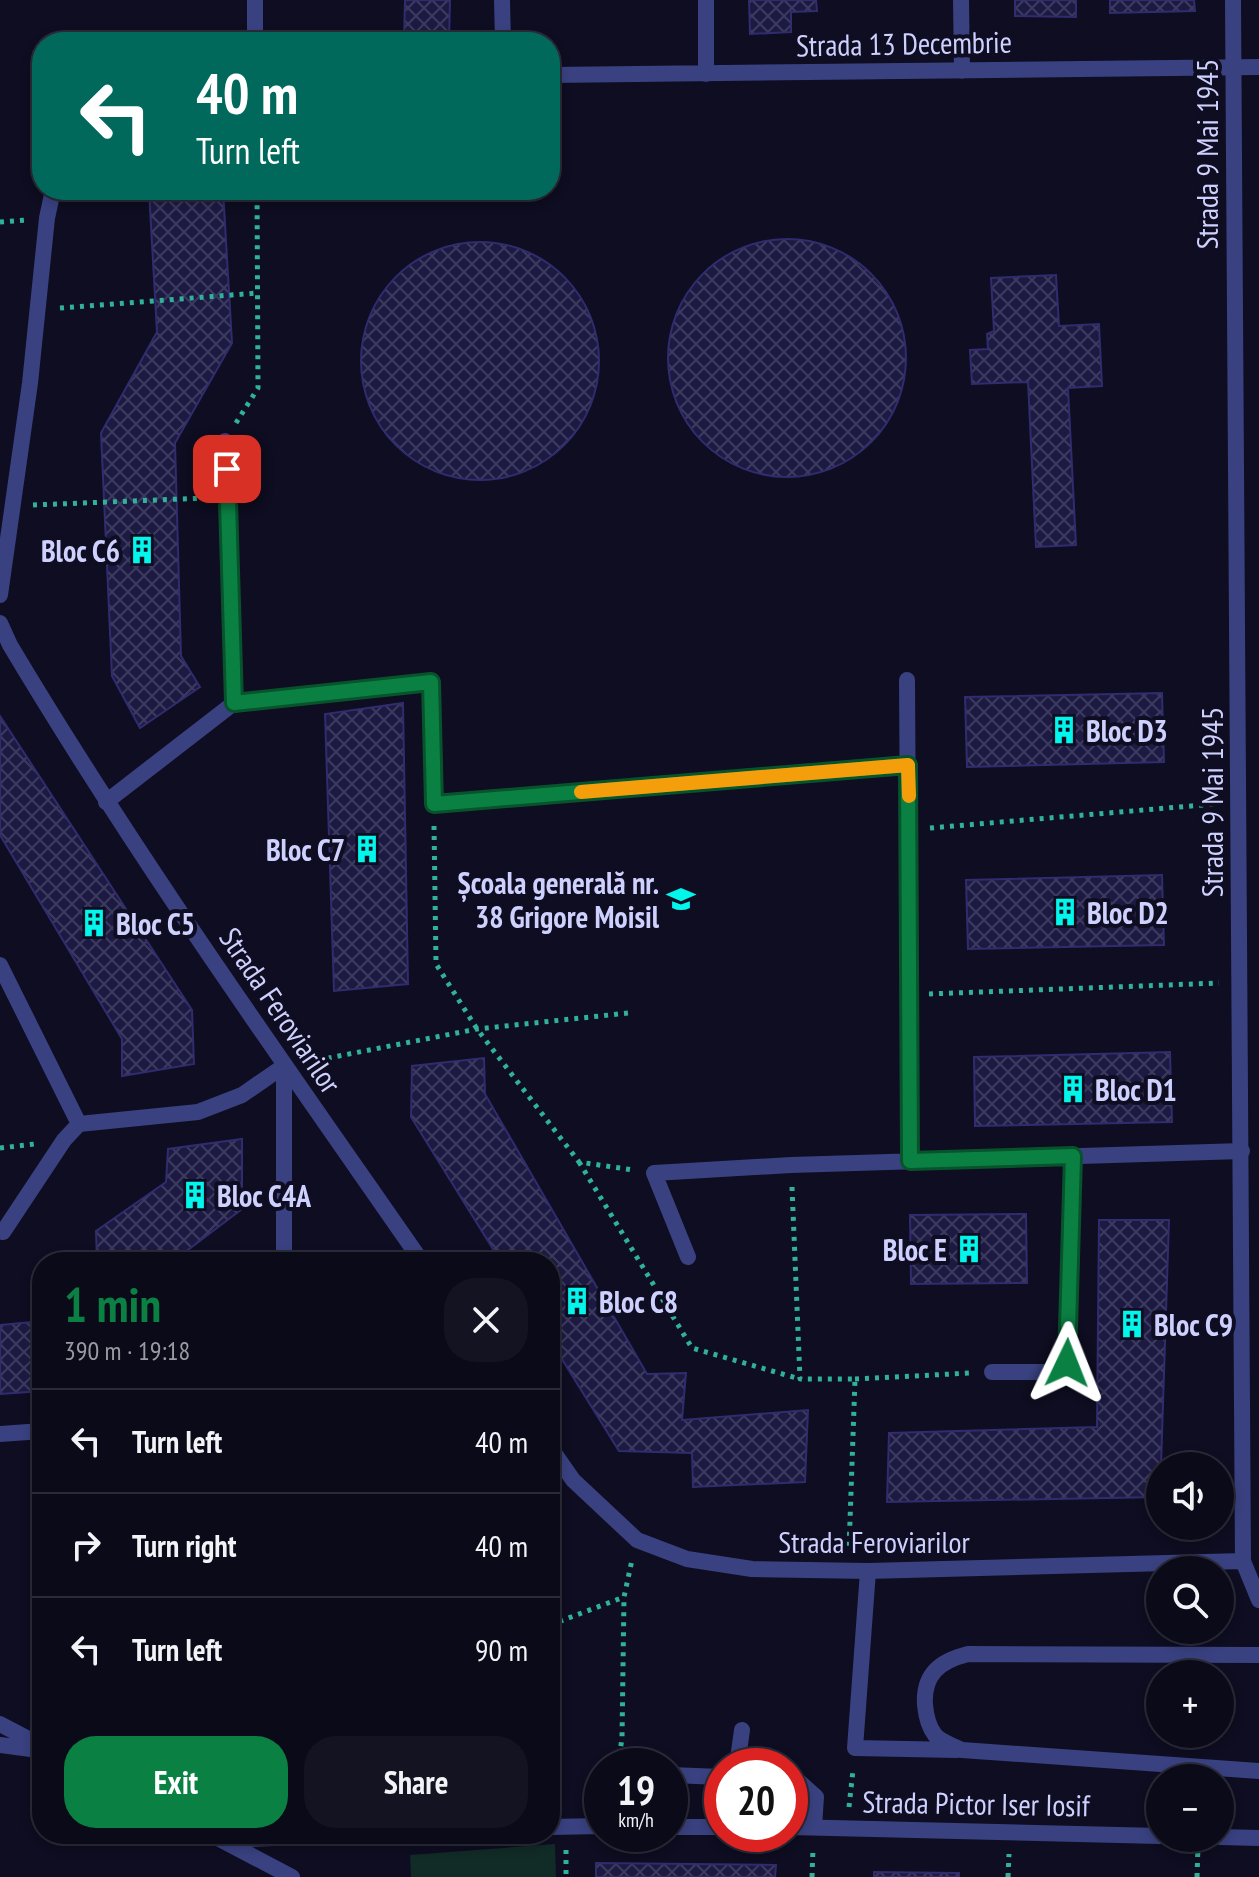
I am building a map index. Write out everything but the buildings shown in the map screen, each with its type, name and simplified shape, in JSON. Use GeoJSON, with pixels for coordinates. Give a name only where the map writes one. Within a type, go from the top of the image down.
{"type":"FeatureCollection","features":[{"type":"Feature","properties":{"kind":"street"},"geometry":{"type":"LineString","coordinates":[[255,0],[255,32]]}},
{"type":"Feature","properties":{"kind":"street"},"geometry":{"type":"LineString","coordinates":[[502,0],[503,32]]}},
{"type":"Feature","properties":{"kind":"street"},"geometry":{"type":"LineString","coordinates":[[706,0],[706,74]]}},
{"type":"Feature","properties":{"kind":"street"},"geometry":{"type":"LineString","coordinates":[[961,0],[962,71]]}},
{"type":"Feature","properties":{"kind":"street","name":"Strada 9 Mai 1945"},"geometry":{"type":"LineString","coordinates":[[1233,0],[1242,1151],[1250,1572],[1259,1600]]}},
{"type":"Feature","properties":{"kind":"street","name":"Strada 13 Decembrie"},"geometry":{"type":"LineString","coordinates":[[560,75],[1259,67]]}},
{"type":"Feature","properties":{"kind":"street"},"geometry":{"type":"LineString","coordinates":[[0,595],[52,200]]}},
{"type":"Feature","properties":{"kind":"street"},"geometry":{"type":"LineString","coordinates":[[225,441],[234,703]]}},
{"type":"Feature","properties":{"kind":"street","name":"Strada Feroviarilor"},"geometry":{"type":"LineString","coordinates":[[0,623],[10,645],[106,802],[284,1066],[415,1252]]}},
{"type":"Feature","properties":{"kind":"street"},"geometry":{"type":"LineString","coordinates":[[907,680],[910,1161]]}},
{"type":"Feature","properties":{"kind":"street"},"geometry":{"type":"LineString","coordinates":[[106,802],[234,703],[431,682],[434,804],[908,765]]}},
{"type":"Feature","properties":{"kind":"street"},"geometry":{"type":"LineString","coordinates":[[0,965],[79,1124]]}},
{"type":"Feature","properties":{"kind":"street"},"geometry":{"type":"LineString","coordinates":[[3,1232],[64,1140],[79,1124],[198,1112],[242,1095],[284,1066]]}},
{"type":"Feature","properties":{"kind":"street"},"geometry":{"type":"LineString","coordinates":[[284,1066],[284,1252]]}},
{"type":"Feature","properties":{"kind":"street"},"geometry":{"type":"LineString","coordinates":[[688,1257],[654,1173],[791,1165],[1242,1151]]}},
{"type":"Feature","properties":{"kind":"street"},"geometry":{"type":"LineString","coordinates":[[992,1372],[1054,1372],[1067,1363],[1073,1156]]}},
{"type":"Feature","properties":{"kind":"street"},"geometry":{"type":"LineString","coordinates":[[0,1434],[32,1432]]}},
{"type":"Feature","properties":{"kind":"street","name":"Strada Feroviarilor"},"geometry":{"type":"LineString","coordinates":[[560,1461],[573,1480],[637,1540],[687,1559],[752,1569],[1250,1572]]}},
{"type":"Feature","properties":{"kind":"street"},"geometry":{"type":"LineString","coordinates":[[868,1571],[855,1748],[962,1750],[1259,1771]]}},
{"type":"Feature","properties":{"kind":"street"},"geometry":{"type":"LineString","coordinates":[[962,1750],[936,1737],[926,1720],[924,1696],[929,1676],[946,1660],[968,1654],[1259,1655]]}},
{"type":"Feature","properties":{"kind":"street"},"geometry":{"type":"LineString","coordinates":[[0,1724],[32,1742]]}},
{"type":"Feature","properties":{"kind":"street"},"geometry":{"type":"LineString","coordinates":[[740,1748],[742,1730]]}},
{"type":"Feature","properties":{"kind":"street"},"geometry":{"type":"LineString","coordinates":[[0,1745],[32,1747]]}},
{"type":"Feature","properties":{"kind":"street"},"geometry":{"type":"LineString","coordinates":[[808,1790],[816,1797],[814,1827]]}},
{"type":"Feature","properties":{"kind":"street"},"geometry":{"type":"LineString","coordinates":[[560,1827],[584,1826]]}},
{"type":"Feature","properties":{"kind":"street","name":"Strada Pictor Iser Iosif"},"geometry":{"type":"LineString","coordinates":[[808,1827],[1146,1836]]}},
{"type":"Feature","properties":{"kind":"street"},"geometry":{"type":"LineString","coordinates":[[1234,1837],[1259,1838]]}},
{"type":"Feature","properties":{"kind":"street"},"geometry":{"type":"LineString","coordinates":[[229,1844],[292,1877]]}},
{"type":"Feature","properties":{"kind":"path"},"geometry":{"type":"LineString","coordinates":[[225,441],[258,388],[257,200]]}},
{"type":"Feature","properties":{"kind":"path"},"geometry":{"type":"LineString","coordinates":[[36,310],[258,293]]}},
{"type":"Feature","properties":{"kind":"path"},"geometry":{"type":"LineString","coordinates":[[14,506],[228,497]]}},
{"type":"Feature","properties":{"kind":"path"},"geometry":{"type":"LineString","coordinates":[[909,829],[1239,802]]}},
{"type":"Feature","properties":{"kind":"path"},"geometry":{"type":"LineString","coordinates":[[434,804],[436,964],[477,1029],[579,1162],[692,1348],[800,1379],[992,1372]]}},
{"type":"Feature","properties":{"kind":"path"},"geometry":{"type":"LineString","coordinates":[[911,995],[1240,983]]}},
{"type":"Feature","properties":{"kind":"path"},"geometry":{"type":"LineString","coordinates":[[284,1066],[477,1029],[628,1013]]}},
{"type":"Feature","properties":{"kind":"path"},"geometry":{"type":"LineString","coordinates":[[579,1162],[654,1173]]}},
{"type":"Feature","properties":{"kind":"path"},"geometry":{"type":"LineString","coordinates":[[791,1165],[800,1379]]}},
{"type":"Feature","properties":{"kind":"path"},"geometry":{"type":"LineString","coordinates":[[848,1570],[855,1379]]}},
{"type":"Feature","properties":{"kind":"path"},"geometry":{"type":"LineString","coordinates":[[621,1748],[624,1597],[637,1540]]}},
{"type":"Feature","properties":{"kind":"path"},"geometry":{"type":"LineString","coordinates":[[560,1621],[624,1597]]}},
{"type":"Feature","properties":{"kind":"path"},"geometry":{"type":"LineString","coordinates":[[847,1828],[855,1748]]}},
{"type":"Feature","properties":{"kind":"path"},"geometry":{"type":"LineString","coordinates":[[1197,1877],[1198,1852]]}},
{"type":"Feature","properties":{"kind":"green space"},"geometry":{"type":"Polygon","coordinates":[[[555,1844],[556,1877],[411,1877],[410,1855],[555,1844]]]}},
{"type":"Feature","properties":{"kind":"slow traffic"},"geometry":{"type":"LineString","coordinates":[[581,792],[908,765],[909,796]]}},
{"type":"Feature","properties":{"kind":"place","name":"Bloc C6"},"geometry":{"type":"Point","coordinates":[142,550]}},
{"type":"Feature","properties":{"kind":"place","name":"Bloc D3"},"geometry":{"type":"Point","coordinates":[1064,730]}},
{"type":"Feature","properties":{"kind":"place","name":"Bloc C7"},"geometry":{"type":"Point","coordinates":[367,849]}},
{"type":"Feature","properties":{"kind":"place","name":"Școala generală nr. 38 Grigore Moisil"},"geometry":{"type":"Point","coordinates":[681,899]}},
{"type":"Feature","properties":{"kind":"place","name":"Bloc D2"},"geometry":{"type":"Point","coordinates":[1065,912]}},
{"type":"Feature","properties":{"kind":"place","name":"Bloc C5"},"geometry":{"type":"Point","coordinates":[94,923]}},
{"type":"Feature","properties":{"kind":"place","name":"Bloc D1"},"geometry":{"type":"Point","coordinates":[1073,1089]}},
{"type":"Feature","properties":{"kind":"place","name":"Bloc C4A"},"geometry":{"type":"Point","coordinates":[195,1195]}},
{"type":"Feature","properties":{"kind":"place","name":"Bloc E"},"geometry":{"type":"Point","coordinates":[969,1249]}},
{"type":"Feature","properties":{"kind":"place","name":"Bloc C8"},"geometry":{"type":"Point","coordinates":[577,1301]}},
{"type":"Feature","properties":{"kind":"place","name":"Bloc C9"},"geometry":{"type":"Point","coordinates":[1132,1324]}},
{"type":"Feature","properties":{"kind":"route"},"geometry":{"type":"LineString","coordinates":[[227,469],[234,703],[431,682],[434,804],[908,765],[910,1161],[1073,1156],[1067,1363]]}}]}
